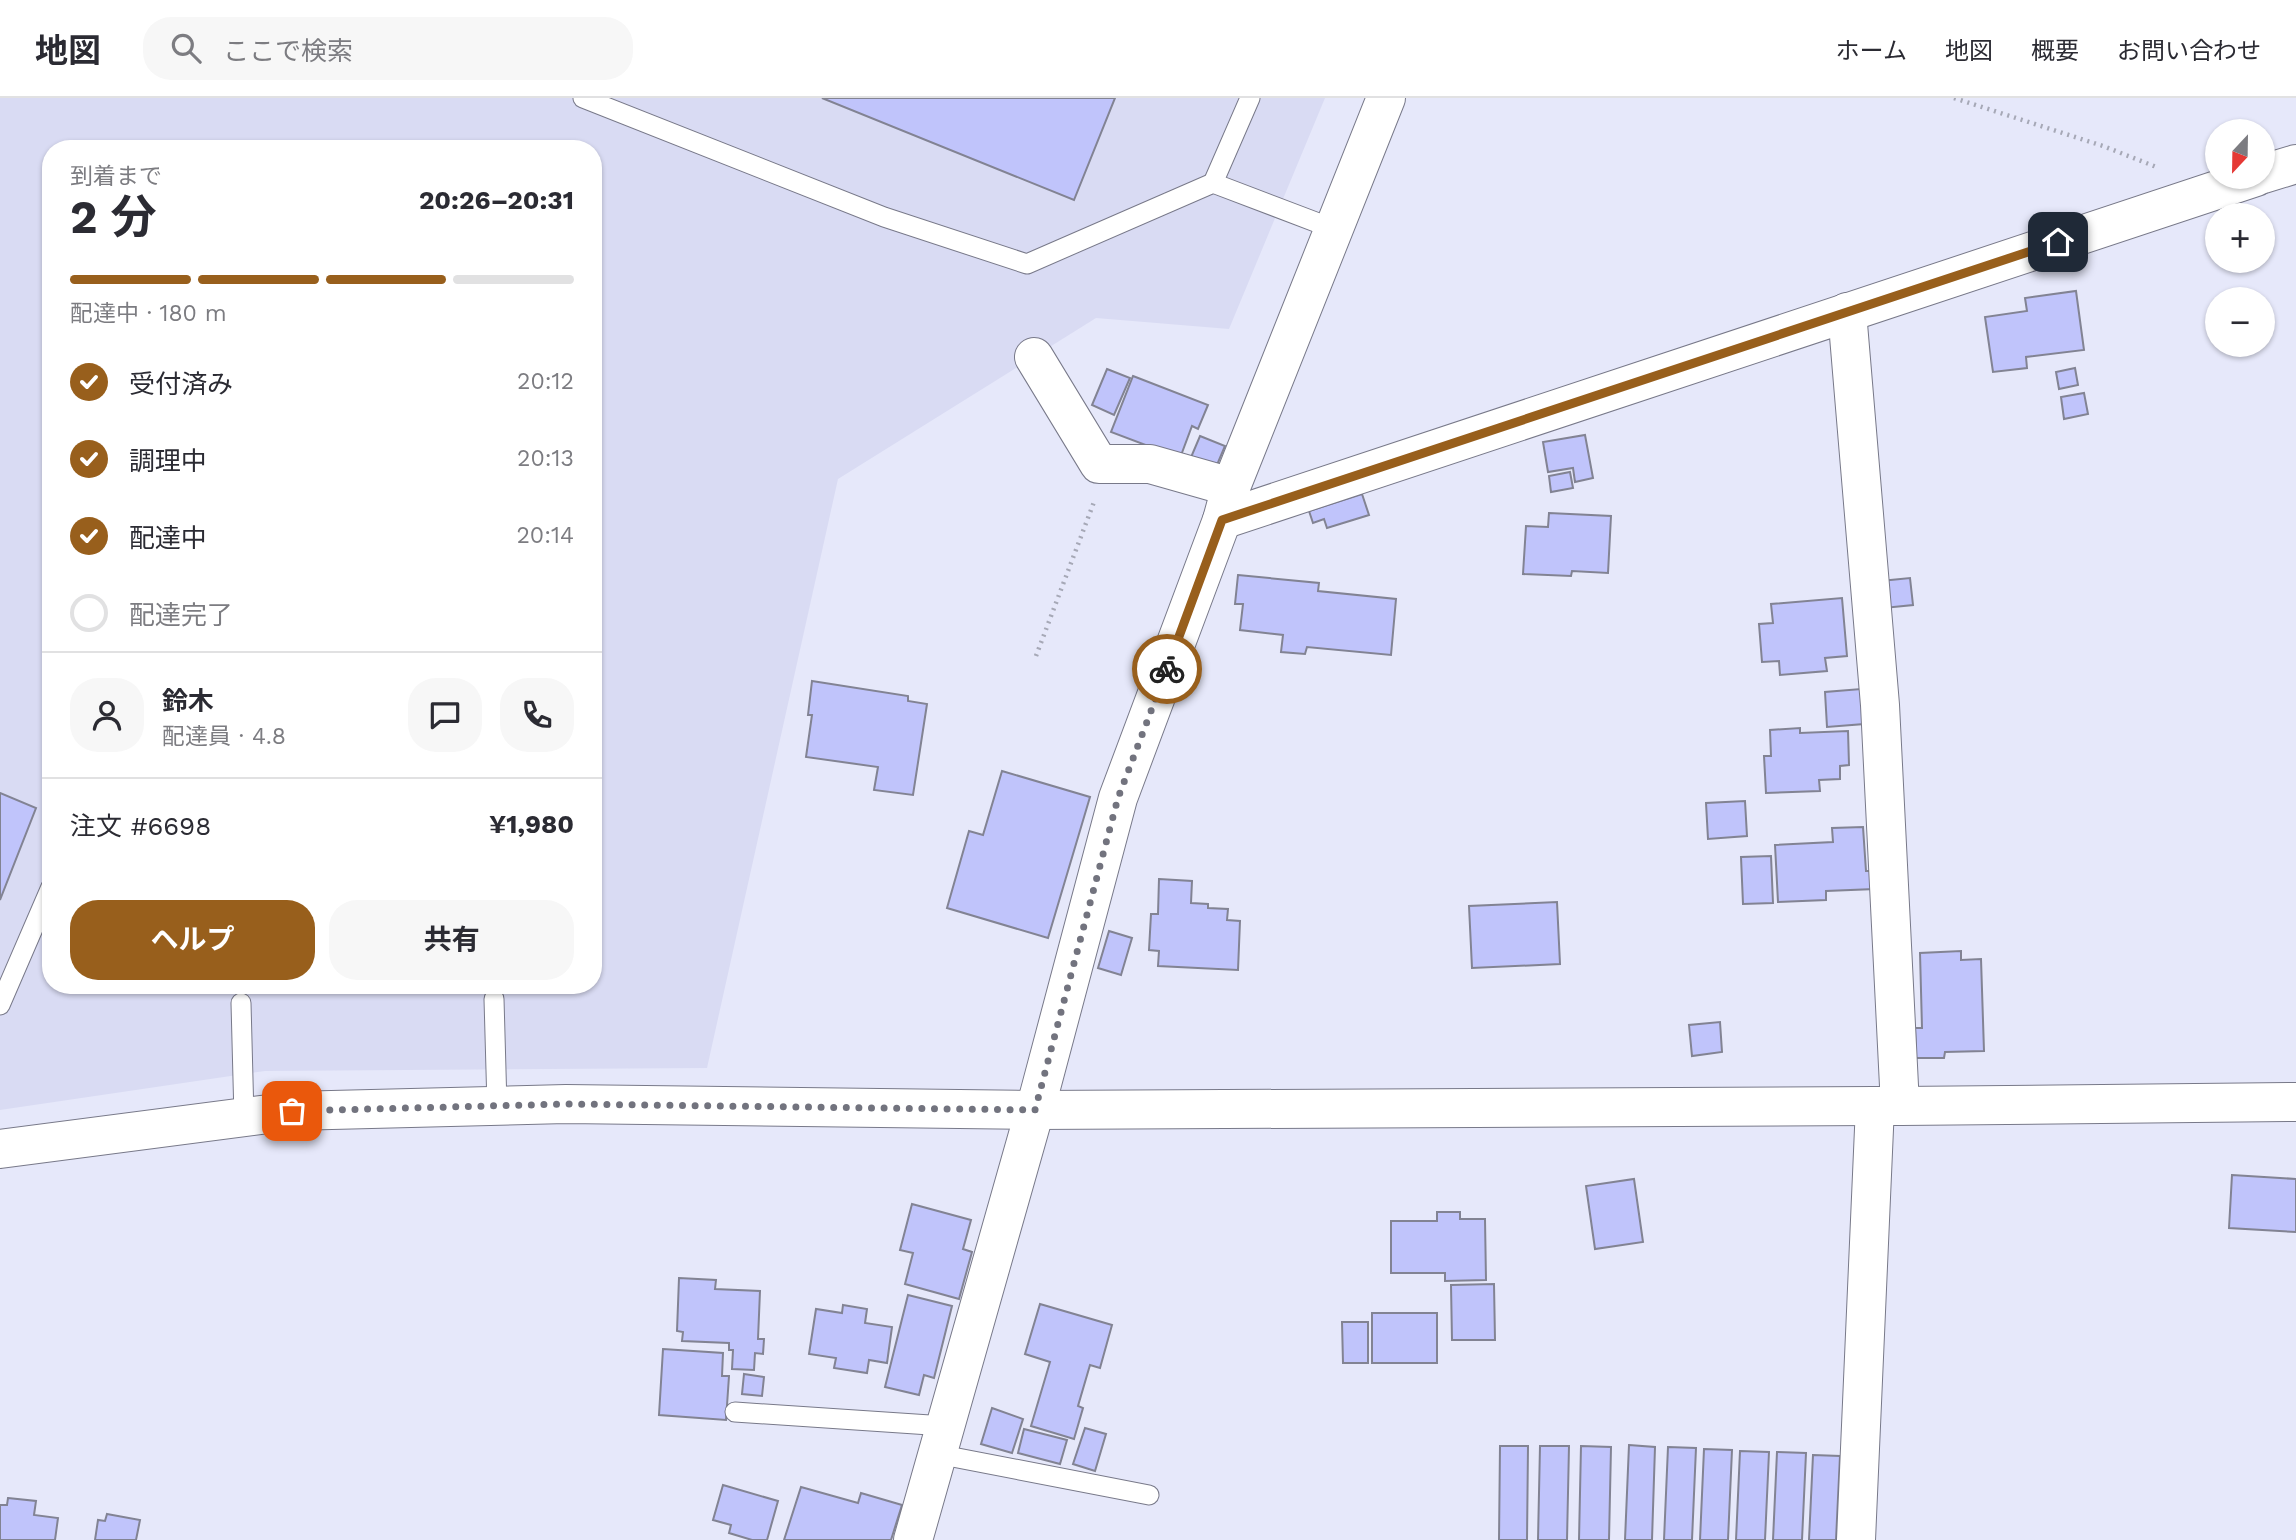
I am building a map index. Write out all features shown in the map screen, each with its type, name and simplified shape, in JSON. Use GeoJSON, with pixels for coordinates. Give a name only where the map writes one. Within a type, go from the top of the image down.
{"type":"FeatureCollection","features":[{"type":"Feature","properties":{"kind":"street"},"geometry":{"type":"LineString","coordinates":[[913,1540],[1035,1110],[1118,798],[1226,504],[1386,98]]}},
{"type":"Feature","properties":{"kind":"street"},"geometry":{"type":"LineString","coordinates":[[2275,170],[2296,164]]}},
{"type":"Feature","properties":{"kind":"street"},"geometry":{"type":"LineString","coordinates":[[1034,357],[1099,464],[1150,464],[1226,504],[1847,312],[2219,189]]}},
{"type":"Feature","properties":{"kind":"street"},"geometry":{"type":"LineString","coordinates":[[1847,312],[1880,705],[1887,1106],[1856,1540]]}},
{"type":"Feature","properties":{"kind":"street"},"geometry":{"type":"LineString","coordinates":[[0,1149],[292,1111],[566,1104],[1035,1110],[2296,1102]]}},
{"type":"Feature","properties":{"kind":"lane"},"geometry":{"type":"LineString","coordinates":[[583,98],[884,217],[1027,264],[1213,183],[1250,98]]}},
{"type":"Feature","properties":{"kind":"lane"},"geometry":{"type":"LineString","coordinates":[[1213,183],[1334,229]]}},
{"type":"Feature","properties":{"kind":"lane"},"geometry":{"type":"LineString","coordinates":[[0,1005],[42,908]]}},
{"type":"Feature","properties":{"kind":"lane"},"geometry":{"type":"LineString","coordinates":[[494,999],[497,1106]]}},
{"type":"Feature","properties":{"kind":"lane"},"geometry":{"type":"LineString","coordinates":[[241,1003],[244,1117]]}},
{"type":"Feature","properties":{"kind":"lane"},"geometry":{"type":"LineString","coordinates":[[735,1412],[941,1440],[1150,1495]]}},
{"type":"Feature","properties":{"kind":"path"},"geometry":{"type":"LineString","coordinates":[[1954,98],[2103,146],[2216,190]]}},
{"type":"Feature","properties":{"kind":"path"},"geometry":{"type":"LineString","coordinates":[[1036,656],[1098,489],[1099,464]]}},
{"type":"Feature","properties":{"kind":"shaded area"},"geometry":{"type":"Polygon","coordinates":[[[0,98],[1325,98],[1229,329],[1096,318],[838,479],[707,1068],[265,1071],[0,1110],[0,98]]]}},
{"type":"Feature","properties":{"kind":"building"},"geometry":{"type":"Polygon","coordinates":[[[822,98],[1115,98],[1074,200],[822,98]]]}},
{"type":"Feature","properties":{"kind":"building"},"geometry":{"type":"Polygon","coordinates":[[[2076,291],[2084,350],[2026,357],[2027,368],[1993,372],[1985,317],[2027,311],[2025,298],[2076,291]]]}},
{"type":"Feature","properties":{"kind":"building"},"geometry":{"type":"Polygon","coordinates":[[[2075,368],[2078,385],[2059,389],[2056,372],[2075,368]]]}},
{"type":"Feature","properties":{"kind":"building"},"geometry":{"type":"Polygon","coordinates":[[[1107,369],[1130,378],[1114,415],[1092,405],[1107,369]]]}},
{"type":"Feature","properties":{"kind":"building"},"geometry":{"type":"Polygon","coordinates":[[[1133,376],[1208,405],[1198,429],[1192,426],[1180,458],[1111,432],[1133,376]]]}},
{"type":"Feature","properties":{"kind":"building"},"geometry":{"type":"Polygon","coordinates":[[[2084,393],[2088,414],[2064,419],[2061,397],[2084,393]]]}},
{"type":"Feature","properties":{"kind":"building"},"geometry":{"type":"Polygon","coordinates":[[[1585,435],[1593,478],[1575,482],[1573,468],[1548,472],[1543,442],[1585,435]]]}},
{"type":"Feature","properties":{"kind":"building"},"geometry":{"type":"Polygon","coordinates":[[[1200,436],[1225,446],[1214,472],[1189,462],[1200,436]]]}},
{"type":"Feature","properties":{"kind":"building"},"geometry":{"type":"Polygon","coordinates":[[[1570,472],[1573,488],[1551,492],[1549,476],[1570,472]]]}},
{"type":"Feature","properties":{"kind":"building"},"geometry":{"type":"Polygon","coordinates":[[[1362,494],[1369,515],[1327,528],[1324,519],[1313,523],[1309,511],[1362,494]]]}},
{"type":"Feature","properties":{"kind":"building"},"geometry":{"type":"Polygon","coordinates":[[[1549,513],[1611,516],[1608,573],[1572,571],[1571,576],[1523,574],[1526,526],[1548,527],[1549,513]]]}},
{"type":"Feature","properties":{"kind":"building"},"geometry":{"type":"Polygon","coordinates":[[[1238,575],[1319,583],[1318,591],[1396,599],[1391,655],[1307,647],[1305,654],[1281,652],[1283,635],[1240,630],[1243,604],[1235,604],[1238,575]]]}},
{"type":"Feature","properties":{"kind":"building"},"geometry":{"type":"Polygon","coordinates":[[[1910,578],[1913,605],[1884,608],[1881,581],[1910,578]]]}},
{"type":"Feature","properties":{"kind":"building"},"geometry":{"type":"Polygon","coordinates":[[[1842,598],[1847,656],[1825,658],[1827,671],[1780,675],[1779,661],[1762,662],[1759,624],[1773,623],[1771,604],[1842,598]]]}},
{"type":"Feature","properties":{"kind":"building"},"geometry":{"type":"Polygon","coordinates":[[[812,681],[908,696],[908,701],[927,704],[913,795],[874,790],[878,767],[806,757],[812,715],[808,715],[812,681]]]}},
{"type":"Feature","properties":{"kind":"building"},"geometry":{"type":"Polygon","coordinates":[[[1861,689],[1864,724],[1827,727],[1825,692],[1861,689]]]}},
{"type":"Feature","properties":{"kind":"building"},"geometry":{"type":"Polygon","coordinates":[[[1800,728],[1800,733],[1848,731],[1849,765],[1840,766],[1840,779],[1819,780],[1820,791],[1766,793],[1764,756],[1771,756],[1770,730],[1800,728]]]}},
{"type":"Feature","properties":{"kind":"building"},"geometry":{"type":"Polygon","coordinates":[[[1002,771],[1090,797],[1048,938],[947,908],[969,831],[983,835],[1002,771]]]}},
{"type":"Feature","properties":{"kind":"building"},"geometry":{"type":"Polygon","coordinates":[[[0,793],[36,808],[0,900],[0,793]]]}},
{"type":"Feature","properties":{"kind":"building"},"geometry":{"type":"Polygon","coordinates":[[[1745,801],[1747,836],[1708,839],[1706,803],[1745,801]]]}},
{"type":"Feature","properties":{"kind":"building"},"geometry":{"type":"Polygon","coordinates":[[[1863,827],[1866,871],[1874,871],[1875,889],[1826,891],[1826,900],[1778,902],[1775,845],[1833,842],[1832,828],[1863,827]]]}},
{"type":"Feature","properties":{"kind":"building"},"geometry":{"type":"Polygon","coordinates":[[[1771,856],[1773,903],[1743,904],[1741,857],[1771,856]]]}},
{"type":"Feature","properties":{"kind":"building"},"geometry":{"type":"Polygon","coordinates":[[[1159,879],[1192,881],[1191,903],[1208,904],[1208,908],[1228,909],[1227,920],[1240,921],[1238,970],[1158,966],[1159,951],[1149,950],[1151,914],[1158,914],[1159,879]]]}},
{"type":"Feature","properties":{"kind":"building"},"geometry":{"type":"Polygon","coordinates":[[[1557,902],[1560,964],[1472,968],[1469,906],[1557,902]]]}},
{"type":"Feature","properties":{"kind":"building"},"geometry":{"type":"Polygon","coordinates":[[[1109,931],[1132,938],[1121,975],[1098,968],[1109,931]]]}},
{"type":"Feature","properties":{"kind":"building"},"geometry":{"type":"Polygon","coordinates":[[[1961,951],[1961,960],[1981,959],[1984,1051],[1945,1052],[1944,1058],[1916,1058],[1915,1028],[1922,1028],[1920,953],[1961,951]]]}},
{"type":"Feature","properties":{"kind":"building"},"geometry":{"type":"Polygon","coordinates":[[[1720,1022],[1722,1052],[1692,1056],[1689,1025],[1720,1022]]]}},
{"type":"Feature","properties":{"kind":"building"},"geometry":{"type":"Polygon","coordinates":[[[2232,1175],[2296,1179],[2296,1232],[2229,1228],[2232,1175]]]}},
{"type":"Feature","properties":{"kind":"building"},"geometry":{"type":"Polygon","coordinates":[[[1634,1179],[1643,1242],[1595,1249],[1586,1186],[1634,1179]]]}},
{"type":"Feature","properties":{"kind":"building"},"geometry":{"type":"Polygon","coordinates":[[[912,1204],[971,1220],[963,1249],[972,1252],[959,1299],[905,1284],[913,1253],[900,1250],[912,1204]]]}},
{"type":"Feature","properties":{"kind":"building"},"geometry":{"type":"Polygon","coordinates":[[[1437,1212],[1460,1212],[1460,1219],[1485,1219],[1486,1280],[1445,1281],[1445,1273],[1391,1273],[1391,1221],[1437,1221],[1437,1212]]]}},
{"type":"Feature","properties":{"kind":"building"},"geometry":{"type":"Polygon","coordinates":[[[679,1278],[716,1280],[715,1289],[760,1291],[758,1339],[764,1339],[763,1354],[755,1353],[754,1370],[732,1369],[733,1350],[729,1350],[729,1343],[682,1341],[683,1332],[677,1331],[679,1278]]]}},
{"type":"Feature","properties":{"kind":"building"},"geometry":{"type":"Polygon","coordinates":[[[1494,1284],[1495,1340],[1452,1340],[1451,1285],[1494,1284]]]}},
{"type":"Feature","properties":{"kind":"building"},"geometry":{"type":"Polygon","coordinates":[[[908,1295],[952,1306],[934,1378],[924,1375],[919,1395],[885,1387],[908,1295]]]}},
{"type":"Feature","properties":{"kind":"building"},"geometry":{"type":"Polygon","coordinates":[[[1040,1304],[1112,1325],[1100,1368],[1090,1365],[1078,1406],[1083,1408],[1074,1439],[1031,1426],[1050,1362],[1025,1354],[1040,1304]]]}},
{"type":"Feature","properties":{"kind":"building"},"geometry":{"type":"Polygon","coordinates":[[[843,1305],[867,1309],[865,1323],[892,1327],[887,1363],[869,1360],[867,1373],[834,1368],[836,1358],[809,1354],[816,1309],[842,1313],[843,1305]]]}},
{"type":"Feature","properties":{"kind":"building"},"geometry":{"type":"Polygon","coordinates":[[[1372,1313],[1437,1313],[1437,1363],[1372,1363],[1372,1313]]]}},
{"type":"Feature","properties":{"kind":"building"},"geometry":{"type":"Polygon","coordinates":[[[1342,1322],[1368,1322],[1368,1363],[1343,1363],[1342,1322]]]}},
{"type":"Feature","properties":{"kind":"building"},"geometry":{"type":"Polygon","coordinates":[[[663,1349],[723,1353],[722,1376],[729,1376],[726,1420],[659,1415],[663,1349]]]}},
{"type":"Feature","properties":{"kind":"building"},"geometry":{"type":"Polygon","coordinates":[[[744,1374],[764,1377],[762,1396],[742,1394],[744,1374]]]}},
{"type":"Feature","properties":{"kind":"building"},"geometry":{"type":"Polygon","coordinates":[[[992,1408],[1023,1419],[1012,1453],[981,1444],[992,1408]]]}},
{"type":"Feature","properties":{"kind":"building"},"geometry":{"type":"Polygon","coordinates":[[[1085,1428],[1106,1434],[1095,1471],[1073,1464],[1085,1428]]]}},
{"type":"Feature","properties":{"kind":"building"},"geometry":{"type":"Polygon","coordinates":[[[1024,1429],[1067,1440],[1060,1464],[1018,1453],[1024,1429]]]}},
{"type":"Feature","properties":{"kind":"building"},"geometry":{"type":"Polygon","coordinates":[[[1629,1445],[1655,1447],[1652,1540],[1625,1540],[1629,1445]]]}},
{"type":"Feature","properties":{"kind":"building"},"geometry":{"type":"Polygon","coordinates":[[[1500,1446],[1528,1446],[1527,1540],[1499,1540],[1500,1446]]]}},
{"type":"Feature","properties":{"kind":"building"},"geometry":{"type":"Polygon","coordinates":[[[1540,1446],[1569,1446],[1567,1540],[1538,1540],[1540,1446]]]}},
{"type":"Feature","properties":{"kind":"building"},"geometry":{"type":"Polygon","coordinates":[[[1581,1446],[1611,1447],[1609,1540],[1579,1540],[1581,1446]]]}},
{"type":"Feature","properties":{"kind":"building"},"geometry":{"type":"Polygon","coordinates":[[[1668,1447],[1696,1448],[1692,1540],[1664,1540],[1668,1447]]]}},
{"type":"Feature","properties":{"kind":"building"},"geometry":{"type":"Polygon","coordinates":[[[1704,1449],[1732,1450],[1728,1540],[1700,1540],[1704,1449]]]}},
{"type":"Feature","properties":{"kind":"building"},"geometry":{"type":"Polygon","coordinates":[[[1740,1451],[1769,1452],[1765,1540],[1736,1540],[1740,1451]]]}},
{"type":"Feature","properties":{"kind":"building"},"geometry":{"type":"Polygon","coordinates":[[[1777,1452],[1806,1453],[1802,1540],[1773,1540],[1777,1452]]]}},
{"type":"Feature","properties":{"kind":"building"},"geometry":{"type":"Polygon","coordinates":[[[1813,1455],[1840,1456],[1836,1540],[1809,1540],[1813,1455]]]}},
{"type":"Feature","properties":{"kind":"building"},"geometry":{"type":"Polygon","coordinates":[[[723,1485],[778,1501],[767,1540],[752,1540],[729,1533],[731,1525],[713,1520],[723,1485]]]}},
{"type":"Feature","properties":{"kind":"building"},"geometry":{"type":"Polygon","coordinates":[[[801,1487],[858,1503],[861,1493],[902,1505],[891,1540],[784,1540],[801,1487]]]}},
{"type":"Feature","properties":{"kind":"building"},"geometry":{"type":"Polygon","coordinates":[[[8,1498],[36,1501],[34,1515],[58,1518],[55,1540],[0,1540],[0,1505],[7,1505],[8,1498]]]}},
{"type":"Feature","properties":{"kind":"building"},"geometry":{"type":"Polygon","coordinates":[[[107,1514],[140,1520],[136,1540],[95,1540],[98,1520],[105,1521],[107,1514]]]}},
{"type":"Feature","properties":{"kind":"way so far"},"geometry":{"type":"LineString","coordinates":[[292,1111],[566,1104],[1035,1110],[1118,798],[1167,669]]}},
{"type":"Feature","properties":{"kind":"route"},"geometry":{"type":"LineString","coordinates":[[1167,669],[1222,520],[2058,242]]}}]}
